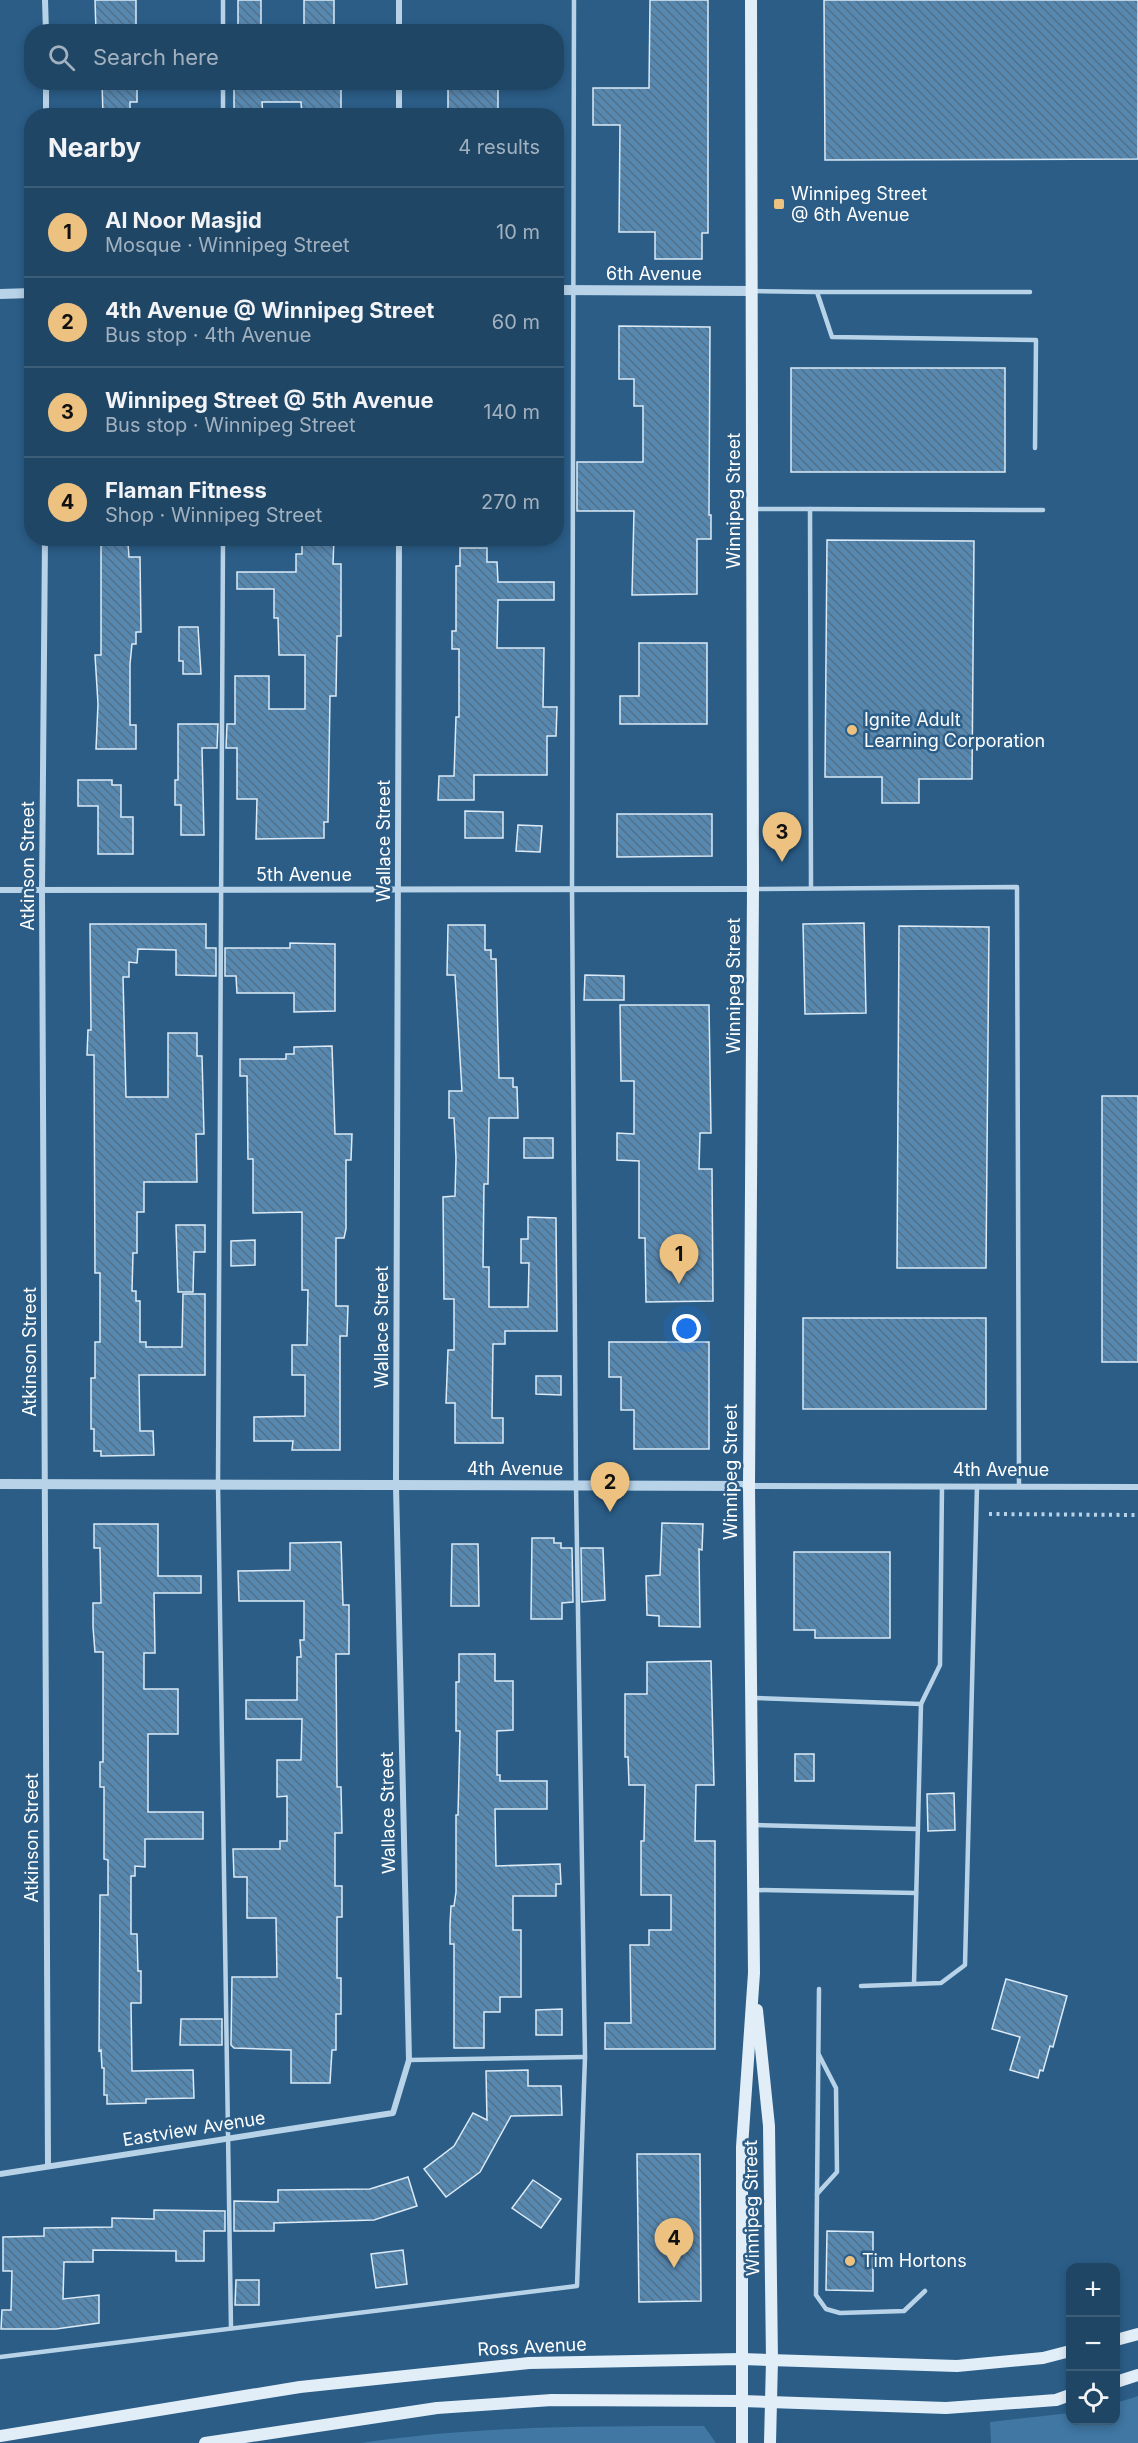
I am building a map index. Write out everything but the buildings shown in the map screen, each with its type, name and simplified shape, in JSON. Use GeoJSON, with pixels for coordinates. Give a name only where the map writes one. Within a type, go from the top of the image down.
{"type":"FeatureCollection","features":[{"type":"Feature","properties":{"kind":"main road","name":"Winnipeg Street"},"geometry":{"type":"LineString","coordinates":[[742,2443],[742,2147],[754,1973],[749,1486],[753,889],[751,0]]}},
{"type":"Feature","properties":{"kind":"main road","name":"Winnipeg Street"},"geometry":{"type":"LineString","coordinates":[[754,1973],[769,2126],[772,2360],[770,2443]]}},
{"type":"Feature","properties":{"kind":"main road"},"geometry":{"type":"LineString","coordinates":[[1120,2339],[1138,2334]]}},
{"type":"Feature","properties":{"kind":"main road","name":"Ross Avenue"},"geometry":{"type":"LineString","coordinates":[[0,2436],[300,2387],[529,2363],[741,2359],[957,2366],[1043,2358],[1066,2352]]}},
{"type":"Feature","properties":{"kind":"main road"},"geometry":{"type":"LineString","coordinates":[[1120,2381],[1138,2375]]}},
{"type":"Feature","properties":{"kind":"main road"},"geometry":{"type":"LineString","coordinates":[[205,2443],[437,2408],[552,2400],[742,2401],[946,2408],[1066,2397]]}},
{"type":"Feature","properties":{"kind":"street"},"geometry":{"type":"LineString","coordinates":[[45,0],[45,24]]}},
{"type":"Feature","properties":{"kind":"street"},"geometry":{"type":"LineString","coordinates":[[399,0],[399,24]]}},
{"type":"Feature","properties":{"kind":"street"},"geometry":{"type":"LineString","coordinates":[[46,90],[46,108]]}},
{"type":"Feature","properties":{"kind":"street"},"geometry":{"type":"LineString","coordinates":[[399,90],[399,108]]}},
{"type":"Feature","properties":{"kind":"street","name":"6th Avenue"},"geometry":{"type":"LineString","coordinates":[[564,290],[751,291]]}},
{"type":"Feature","properties":{"kind":"street"},"geometry":{"type":"LineString","coordinates":[[0,294],[24,293]]}},
{"type":"Feature","properties":{"kind":"street","name":"Atkinson Street"},"geometry":{"type":"LineString","coordinates":[[45,546],[42,890],[48,2166]]}},
{"type":"Feature","properties":{"kind":"street","name":"Wallace Street"},"geometry":{"type":"LineString","coordinates":[[393,2113],[409,2060],[396,1486],[399,546]]}},
{"type":"Feature","properties":{"kind":"street","name":"5th Avenue"},"geometry":{"type":"LineString","coordinates":[[0,890],[753,889]]}},
{"type":"Feature","properties":{"kind":"street","name":"4th Avenue"},"geometry":{"type":"LineString","coordinates":[[0,1485],[1138,1487]]}},
{"type":"Feature","properties":{"kind":"street","name":"Eastview Avenue"},"geometry":{"type":"LineString","coordinates":[[0,2174],[393,2113]]}},
{"type":"Feature","properties":{"kind":"lane"},"geometry":{"type":"LineString","coordinates":[[223,0],[223,24]]}},
{"type":"Feature","properties":{"kind":"lane"},"geometry":{"type":"LineString","coordinates":[[0,2357],[577,2286],[585,2057],[576,1485],[572,888],[574,0]]}},
{"type":"Feature","properties":{"kind":"lane"},"geometry":{"type":"LineString","coordinates":[[223,90],[223,108]]}},
{"type":"Feature","properties":{"kind":"lane"},"geometry":{"type":"LineString","coordinates":[[751,291],[1030,292]]}},
{"type":"Feature","properties":{"kind":"lane"},"geometry":{"type":"LineString","coordinates":[[817,292],[832,337],[1036,340],[1035,448]]}},
{"type":"Feature","properties":{"kind":"lane"},"geometry":{"type":"LineString","coordinates":[[752,509],[1043,510]]}},
{"type":"Feature","properties":{"kind":"lane"},"geometry":{"type":"LineString","coordinates":[[810,509],[811,888]]}},
{"type":"Feature","properties":{"kind":"lane"},"geometry":{"type":"LineString","coordinates":[[223,546],[219,1484],[231,2328]]}},
{"type":"Feature","properties":{"kind":"lane"},"geometry":{"type":"LineString","coordinates":[[753,889],[1017,887],[1019,1487]]}},
{"type":"Feature","properties":{"kind":"lane"},"geometry":{"type":"LineString","coordinates":[[914,1984],[921,1704],[940,1665],[942,1486]]}},
{"type":"Feature","properties":{"kind":"lane"},"geometry":{"type":"LineString","coordinates":[[861,1986],[941,1983],[965,1965],[977,1486]]}},
{"type":"Feature","properties":{"kind":"lane"},"geometry":{"type":"LineString","coordinates":[[751,1698],[921,1704]]}},
{"type":"Feature","properties":{"kind":"lane"},"geometry":{"type":"LineString","coordinates":[[752,1825],[918,1829]]}},
{"type":"Feature","properties":{"kind":"lane"},"geometry":{"type":"LineString","coordinates":[[753,1890],[916,1893]]}},
{"type":"Feature","properties":{"kind":"lane"},"geometry":{"type":"LineString","coordinates":[[819,1989],[816,2295],[826,2309],[840,2313],[904,2311],[925,2291]]}},
{"type":"Feature","properties":{"kind":"lane"},"geometry":{"type":"LineString","coordinates":[[817,2194],[837,2172],[836,2088],[818,2053]]}},
{"type":"Feature","properties":{"kind":"lane"},"geometry":{"type":"LineString","coordinates":[[409,2060],[585,2057]]}},
{"type":"Feature","properties":{"kind":"path"},"geometry":{"type":"LineString","coordinates":[[977,1514],[1138,1515]]}},
{"type":"Feature","properties":{"kind":"shaded area"},"geometry":{"type":"Polygon","coordinates":[[[1138,2396],[1138,2443],[991,2443],[990,2422],[1066,2413],[1066,2425],[1120,2425],[1120,2402],[1138,2396]]]}},
{"type":"Feature","properties":{"kind":"shaded area"},"geometry":{"type":"Polygon","coordinates":[[[704,2426],[716,2443],[361,2443],[489,2430],[704,2426]]]}},
{"type":"Feature","properties":{"kind":"place","name":"Winnipeg Street @ 6th Avenue"},"geometry":{"type":"Point","coordinates":[779,204]}},
{"type":"Feature","properties":{"kind":"place","name":"Ignite Adult Learning Corporation"},"geometry":{"type":"Point","coordinates":[852,730]}},
{"type":"Feature","properties":{"kind":"place","name":"Winnipeg Street @ 5th Avenue"},"geometry":{"type":"Point","coordinates":[782,862]}},
{"type":"Feature","properties":{"kind":"place","name":"Al Noor Masjid"},"geometry":{"type":"Point","coordinates":[679,1284]}},
{"type":"Feature","properties":{"kind":"place","name":"4th Avenue @ Winnipeg Street"},"geometry":{"type":"Point","coordinates":[610,1512]}},
{"type":"Feature","properties":{"kind":"place","name":"Tim Hortons"},"geometry":{"type":"Point","coordinates":[850,2261]}},
{"type":"Feature","properties":{"kind":"place","name":"Flaman Fitness"},"geometry":{"type":"Point","coordinates":[674,2268]}}]}
